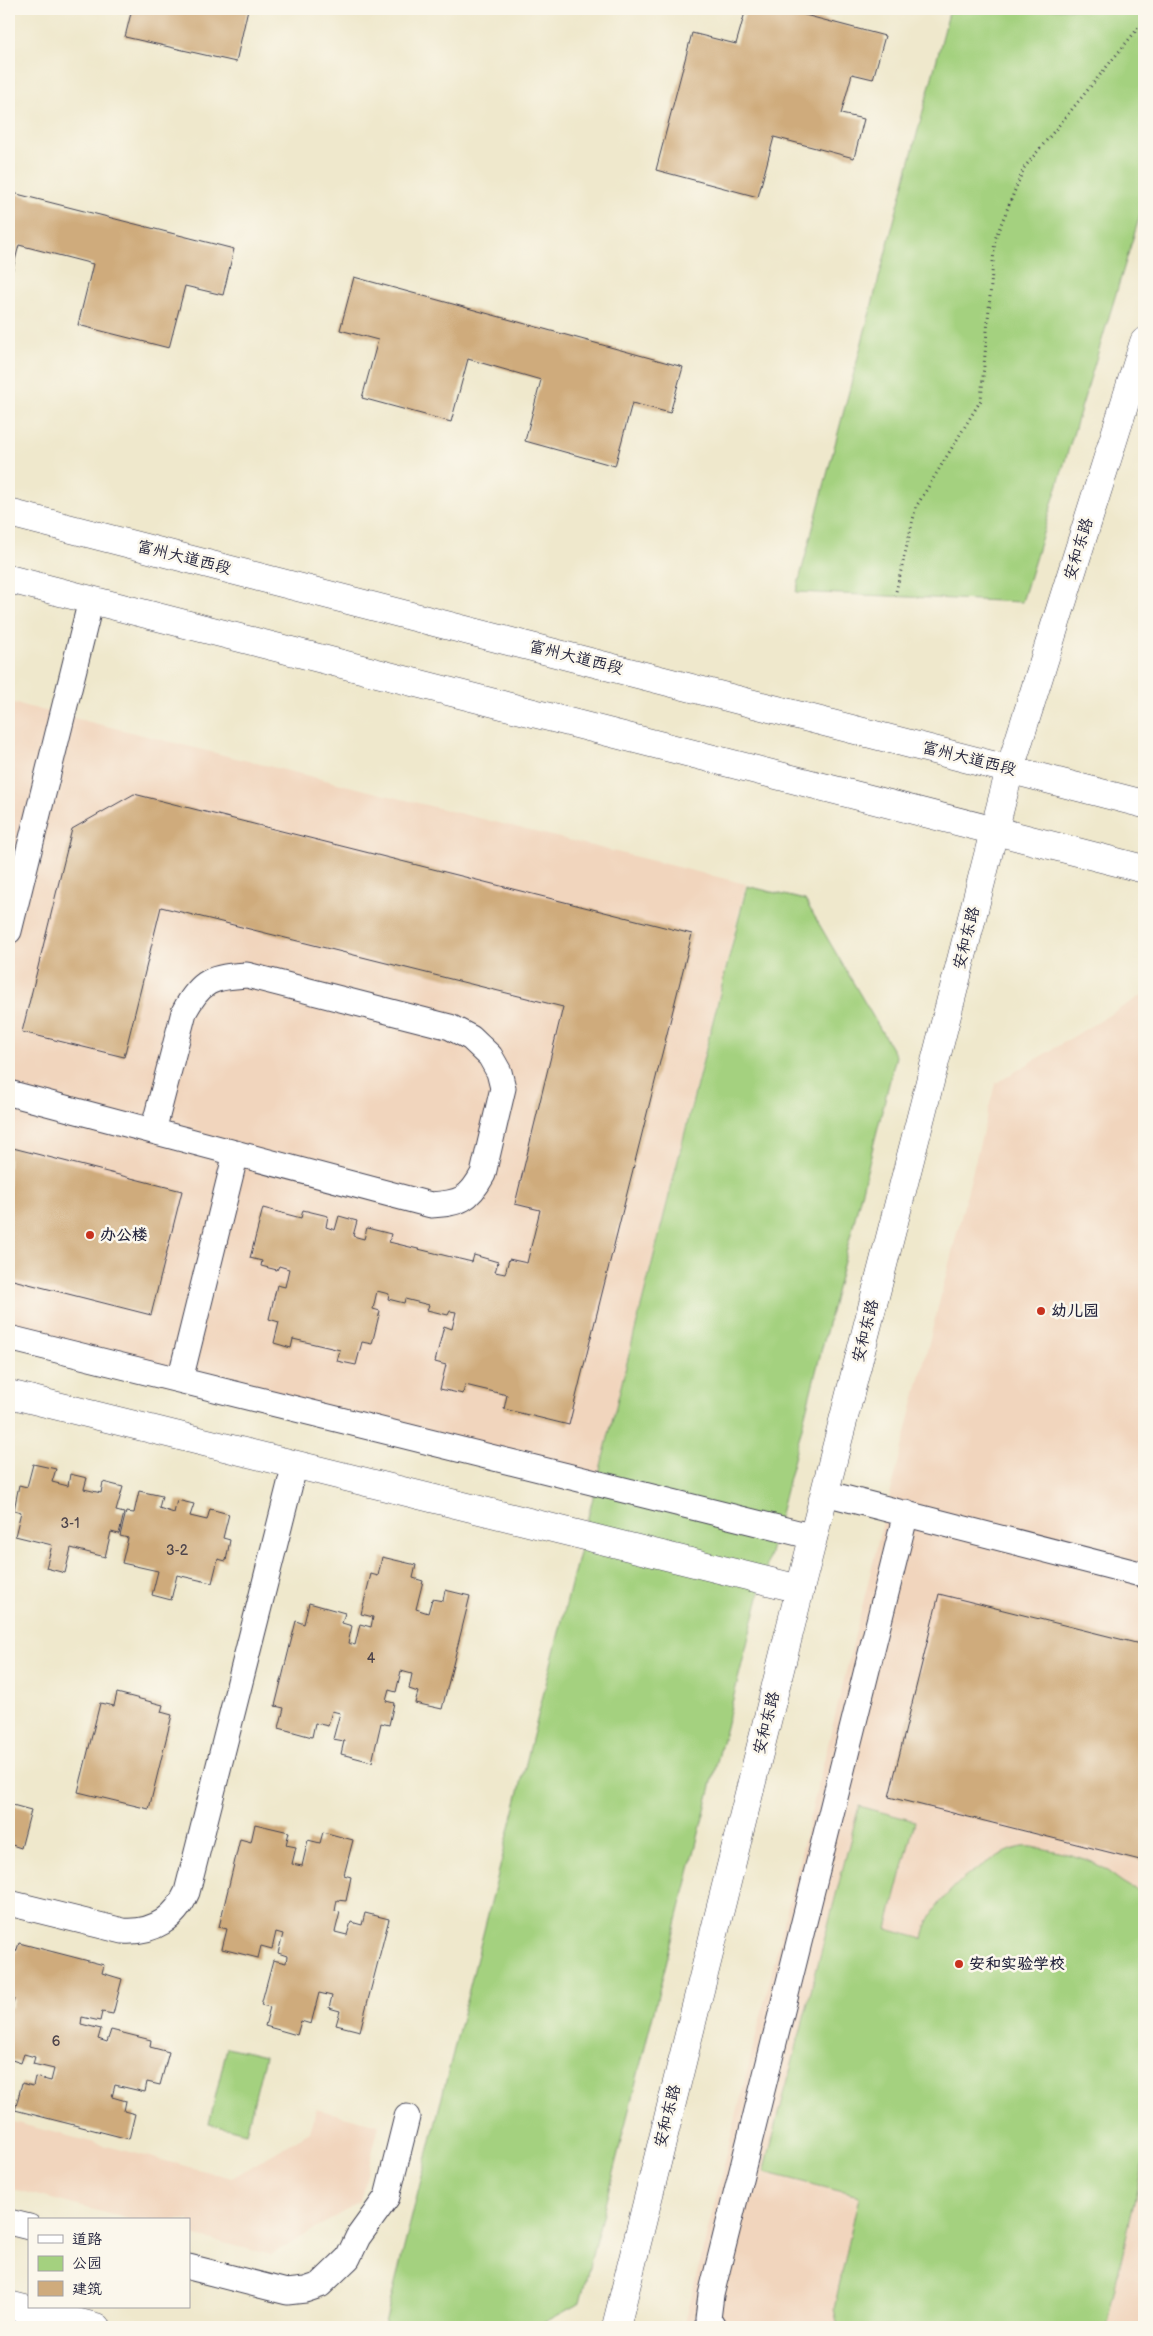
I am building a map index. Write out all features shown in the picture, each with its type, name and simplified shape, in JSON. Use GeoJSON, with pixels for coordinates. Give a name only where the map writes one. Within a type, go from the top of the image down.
{"type":"FeatureCollection","features":[{"type":"Feature","properties":{"kind":"street","name":"安和东路"},"geometry":{"type":"LineString","coordinates":[[616,2327],[800,1589],[1010,769],[1144,342]]}},
{"type":"Feature","properties":{"kind":"street","name":"富州大道西段"},"geometry":{"type":"LineString","coordinates":[[9,513],[1144,804]]}},
{"type":"Feature","properties":{"kind":"street"},"geometry":{"type":"LineString","coordinates":[[9,578],[1144,869]]}},
{"type":"Feature","properties":{"kind":"street"},"geometry":{"type":"LineString","coordinates":[[9,1394],[800,1589]]}},
{"type":"Feature","properties":{"kind":"street"},"geometry":{"type":"LineString","coordinates":[[9,2305],[96,2327]]}},
{"type":"Feature","properties":{"kind":"lane"},"geometry":{"type":"LineString","coordinates":[[9,931],[91,600]]}},
{"type":"Feature","properties":{"kind":"lane"},"geometry":{"type":"LineString","coordinates":[[9,1093],[431,1205],[453,1203],[466,1198],[483,1174],[503,1088],[500,1072],[490,1056],[471,1038],[450,1027],[247,975],[224,976],[202,984],[191,998],[184,1012],[153,1131]]}},
{"type":"Feature","properties":{"kind":"lane"},"geometry":{"type":"LineString","coordinates":[[180,1380],[236,1153]]}},
{"type":"Feature","properties":{"kind":"lane"},"geometry":{"type":"LineString","coordinates":[[9,1338],[814,1537]]}},
{"type":"Feature","properties":{"kind":"lane"},"geometry":{"type":"LineString","coordinates":[[9,1903],[122,1931],[139,1932],[157,1926],[180,1907],[187,1892],[295,1464]]}},
{"type":"Feature","properties":{"kind":"lane"},"geometry":{"type":"LineString","coordinates":[[825,1493],[1144,1575]]}},
{"type":"Feature","properties":{"kind":"lane"},"geometry":{"type":"LineString","coordinates":[[713,2327],[708,2319],[710,2295],[906,1513]]}},
{"type":"Feature","properties":{"kind":"lane"},"geometry":{"type":"LineString","coordinates":[[190,2267],[287,2292],[305,2290],[320,2285],[348,2258],[358,2237],[387,2197],[407,2117]]}},
{"type":"Feature","properties":{"kind":"lane"},"geometry":{"type":"LineString","coordinates":[[9,2222],[28,2227]]}},
{"type":"Feature","properties":{"kind":"path"},"geometry":{"type":"LineString","coordinates":[[895,596],[916,507],[981,400],[996,239],[1024,168],[1144,21]]}},
{"type":"Feature","properties":{"kind":"shaded area"},"geometry":{"type":"Polygon","coordinates":[[[9,702],[746,884],[594,1491],[9,1344],[9,702]]]}},
{"type":"Feature","properties":{"kind":"shaded area","name":"安和实验学校"},"geometry":{"type":"Polygon","coordinates":[[[1144,994],[1144,2327],[684,2327],[879,1538],[995,1084],[1144,994]]]}},
{"type":"Feature","properties":{"kind":"shaded area"},"geometry":{"type":"Polygon","coordinates":[[[316,2109],[379,2125],[360,2202],[271,2255],[190,2234],[190,2218],[125,2218],[9,2188],[9,2121],[232,2178],[310,2132],[316,2109]]]}},
{"type":"Feature","properties":{"kind":"green space"},"geometry":{"type":"Polygon","coordinates":[[[950,9],[1144,9],[1144,202],[1022,602],[796,592],[950,9]]]}},
{"type":"Feature","properties":{"kind":"green space"},"geometry":{"type":"Polygon","coordinates":[[[747,886],[805,900],[896,1056],[580,2303],[536,2327],[384,2327],[747,886]]]}},
{"type":"Feature","properties":{"kind":"green space"},"geometry":{"type":"Polygon","coordinates":[[[859,1806],[915,1821],[887,1929],[923,1939],[932,1914],[956,1886],[990,1860],[1022,1847],[1047,1849],[1092,1862],[1123,1883],[1144,1892],[1144,2158],[1106,2327],[838,2327],[834,2309],[859,2196],[764,2172],[859,1806]]]}},
{"type":"Feature","properties":{"kind":"green space"},"geometry":{"type":"Polygon","coordinates":[[[227,2047],[265,2056],[246,2133],[209,2124],[227,2047]]]}},
{"type":"Feature","properties":{"kind":"building"},"geometry":{"type":"Polygon","coordinates":[[[132,9],[248,9],[236,62],[125,37],[132,9]]]}},
{"type":"Feature","properties":{"kind":"building"},"geometry":{"type":"Polygon","coordinates":[[[746,9],[782,9],[885,36],[873,79],[852,74],[841,114],[864,119],[854,158],[774,137],[758,197],[656,170],[692,33],[736,44],[746,9]]]}},
{"type":"Feature","properties":{"kind":"building"},"geometry":{"type":"Polygon","coordinates":[[[9,192],[234,249],[223,295],[185,286],[169,348],[78,325],[93,264],[19,245],[9,284],[9,192]]]}},
{"type":"Feature","properties":{"kind":"building"},"geometry":{"type":"Polygon","coordinates":[[[354,277],[683,367],[670,413],[632,403],[615,466],[525,441],[541,380],[468,359],[451,422],[362,398],[378,340],[340,330],[354,277]]]}},
{"type":"Feature","properties":{"kind":"building"},"geometry":{"type":"Polygon","coordinates":[[[134,794],[692,934],[569,1425],[504,1409],[507,1395],[465,1385],[463,1394],[440,1389],[446,1365],[435,1362],[444,1326],[452,1329],[456,1312],[450,1311],[448,1315],[427,1310],[429,1305],[405,1299],[404,1303],[388,1299],[389,1294],[377,1291],[373,1309],[380,1311],[372,1344],[362,1342],[356,1365],[337,1361],[340,1350],[293,1339],[291,1348],[274,1343],[279,1322],[269,1319],[277,1285],[285,1287],[289,1269],[279,1266],[277,1270],[261,1266],[262,1261],[250,1258],[263,1208],[301,1218],[303,1210],[328,1216],[326,1227],[335,1230],[339,1216],[357,1221],[353,1236],[364,1239],[367,1228],[391,1234],[389,1242],[472,1262],[474,1255],[498,1262],[495,1272],[505,1274],[509,1259],[527,1263],[540,1210],[515,1204],[563,1007],[161,907],[124,1057],[22,1032],[72,829],[134,794]]]}},
{"type":"Feature","properties":{"kind":"building","name":"办公楼"},"geometry":{"type":"Polygon","coordinates":[[[9,1147],[182,1191],[151,1315],[9,1279],[9,1147]]]}},
{"type":"Feature","properties":{"kind":"building"},"geometry":{"type":"Polygon","coordinates":[[[33,1464],[56,1469],[52,1482],[68,1486],[70,1474],[87,1478],[84,1489],[101,1493],[103,1482],[123,1487],[116,1511],[124,1513],[119,1534],[111,1532],[105,1557],[71,1548],[65,1573],[46,1568],[52,1545],[15,1536],[21,1512],[14,1510],[19,1485],[27,1487],[33,1464]]]}},
{"type":"Feature","properties":{"kind":"building"},"geometry":{"type":"Polygon","coordinates":[[[139,1491],[162,1496],[159,1508],[174,1513],[177,1500],[194,1504],[190,1516],[207,1520],[210,1509],[229,1514],[223,1538],[230,1540],[226,1561],[218,1559],[212,1583],[177,1575],[171,1600],[152,1595],[158,1571],[122,1563],[128,1538],[120,1536],[126,1512],[134,1513],[139,1491]]]}},
{"type":"Feature","properties":{"kind":"building"},"geometry":{"type":"Polygon","coordinates":[[[382,1557],[416,1565],[413,1578],[423,1581],[416,1609],[428,1613],[432,1599],[443,1601],[445,1590],[470,1596],[442,1709],[415,1703],[418,1692],[409,1689],[412,1674],[401,1671],[396,1692],[389,1690],[386,1701],[394,1703],[389,1725],[381,1723],[372,1762],[341,1754],[344,1741],[333,1739],[340,1713],[332,1711],[328,1726],[315,1723],[312,1737],[279,1728],[284,1708],[275,1706],[296,1621],[304,1624],[309,1603],[345,1613],[342,1623],[352,1626],[348,1643],[355,1645],[360,1624],[371,1627],[373,1617],[361,1614],[371,1574],[378,1576],[382,1557]]]}},
{"type":"Feature","properties":{"kind":"building"},"geometry":{"type":"Polygon","coordinates":[[[939,1594],[1144,1645],[1144,1861],[889,1797],[939,1594]]]}},
{"type":"Feature","properties":{"kind":"building"},"geometry":{"type":"Polygon","coordinates":[[[117,1693],[163,1705],[161,1712],[172,1715],[149,1809],[78,1792],[100,1703],[114,1706],[117,1693]]]}},
{"type":"Feature","properties":{"kind":"building"},"geometry":{"type":"Polygon","coordinates":[[[9,1804],[31,1810],[21,1848],[9,1844],[9,1804]]]}},
{"type":"Feature","properties":{"kind":"building"},"geometry":{"type":"Polygon","coordinates":[[[255,1824],[289,1832],[286,1845],[296,1847],[292,1864],[302,1866],[308,1840],[320,1843],[323,1832],[353,1840],[344,1875],[351,1877],[346,1901],[337,1900],[335,1911],[340,1912],[335,1932],[347,1935],[351,1922],[362,1925],[365,1913],[389,1919],[360,2031],[336,2025],[340,2011],[329,2008],[332,1996],[319,1993],[311,2024],[301,2021],[297,2035],[265,2026],[270,2007],[261,2005],[273,1960],[286,1963],[287,1956],[278,1953],[283,1934],[276,1932],[272,1949],[261,1946],[258,1958],[222,1949],[227,1929],[219,1927],[240,1839],[251,1842],[255,1824]]]}},
{"type":"Feature","properties":{"kind":"building"},"geometry":{"type":"Polygon","coordinates":[[[19,1943],[104,1965],[102,1973],[122,1979],[113,2014],[102,2012],[100,2021],[82,2017],[81,2024],[101,2029],[98,2039],[107,2042],[111,2030],[151,2040],[150,2047],[169,2052],[160,2085],[147,2082],[145,2092],[115,2085],[112,2097],[126,2101],[124,2111],[135,2114],[129,2139],[15,2110],[22,2083],[33,2086],[35,2077],[51,2081],[54,2069],[33,2064],[35,2057],[24,2054],[21,2063],[9,2059],[9,2007],[12,2007],[14,1999],[9,1998],[9,1950],[16,1952],[19,1943]]]}},
{"type":"Feature","properties":{"kind":"place","name":"办公楼"},"geometry":{"type":"Point","coordinates":[90,1235]}},
{"type":"Feature","properties":{"kind":"place","name":"幼儿园"},"geometry":{"type":"Point","coordinates":[1041,1311]}},
{"type":"Feature","properties":{"kind":"place","name":"安和实验学校"},"geometry":{"type":"Point","coordinates":[959,1964]}}]}
